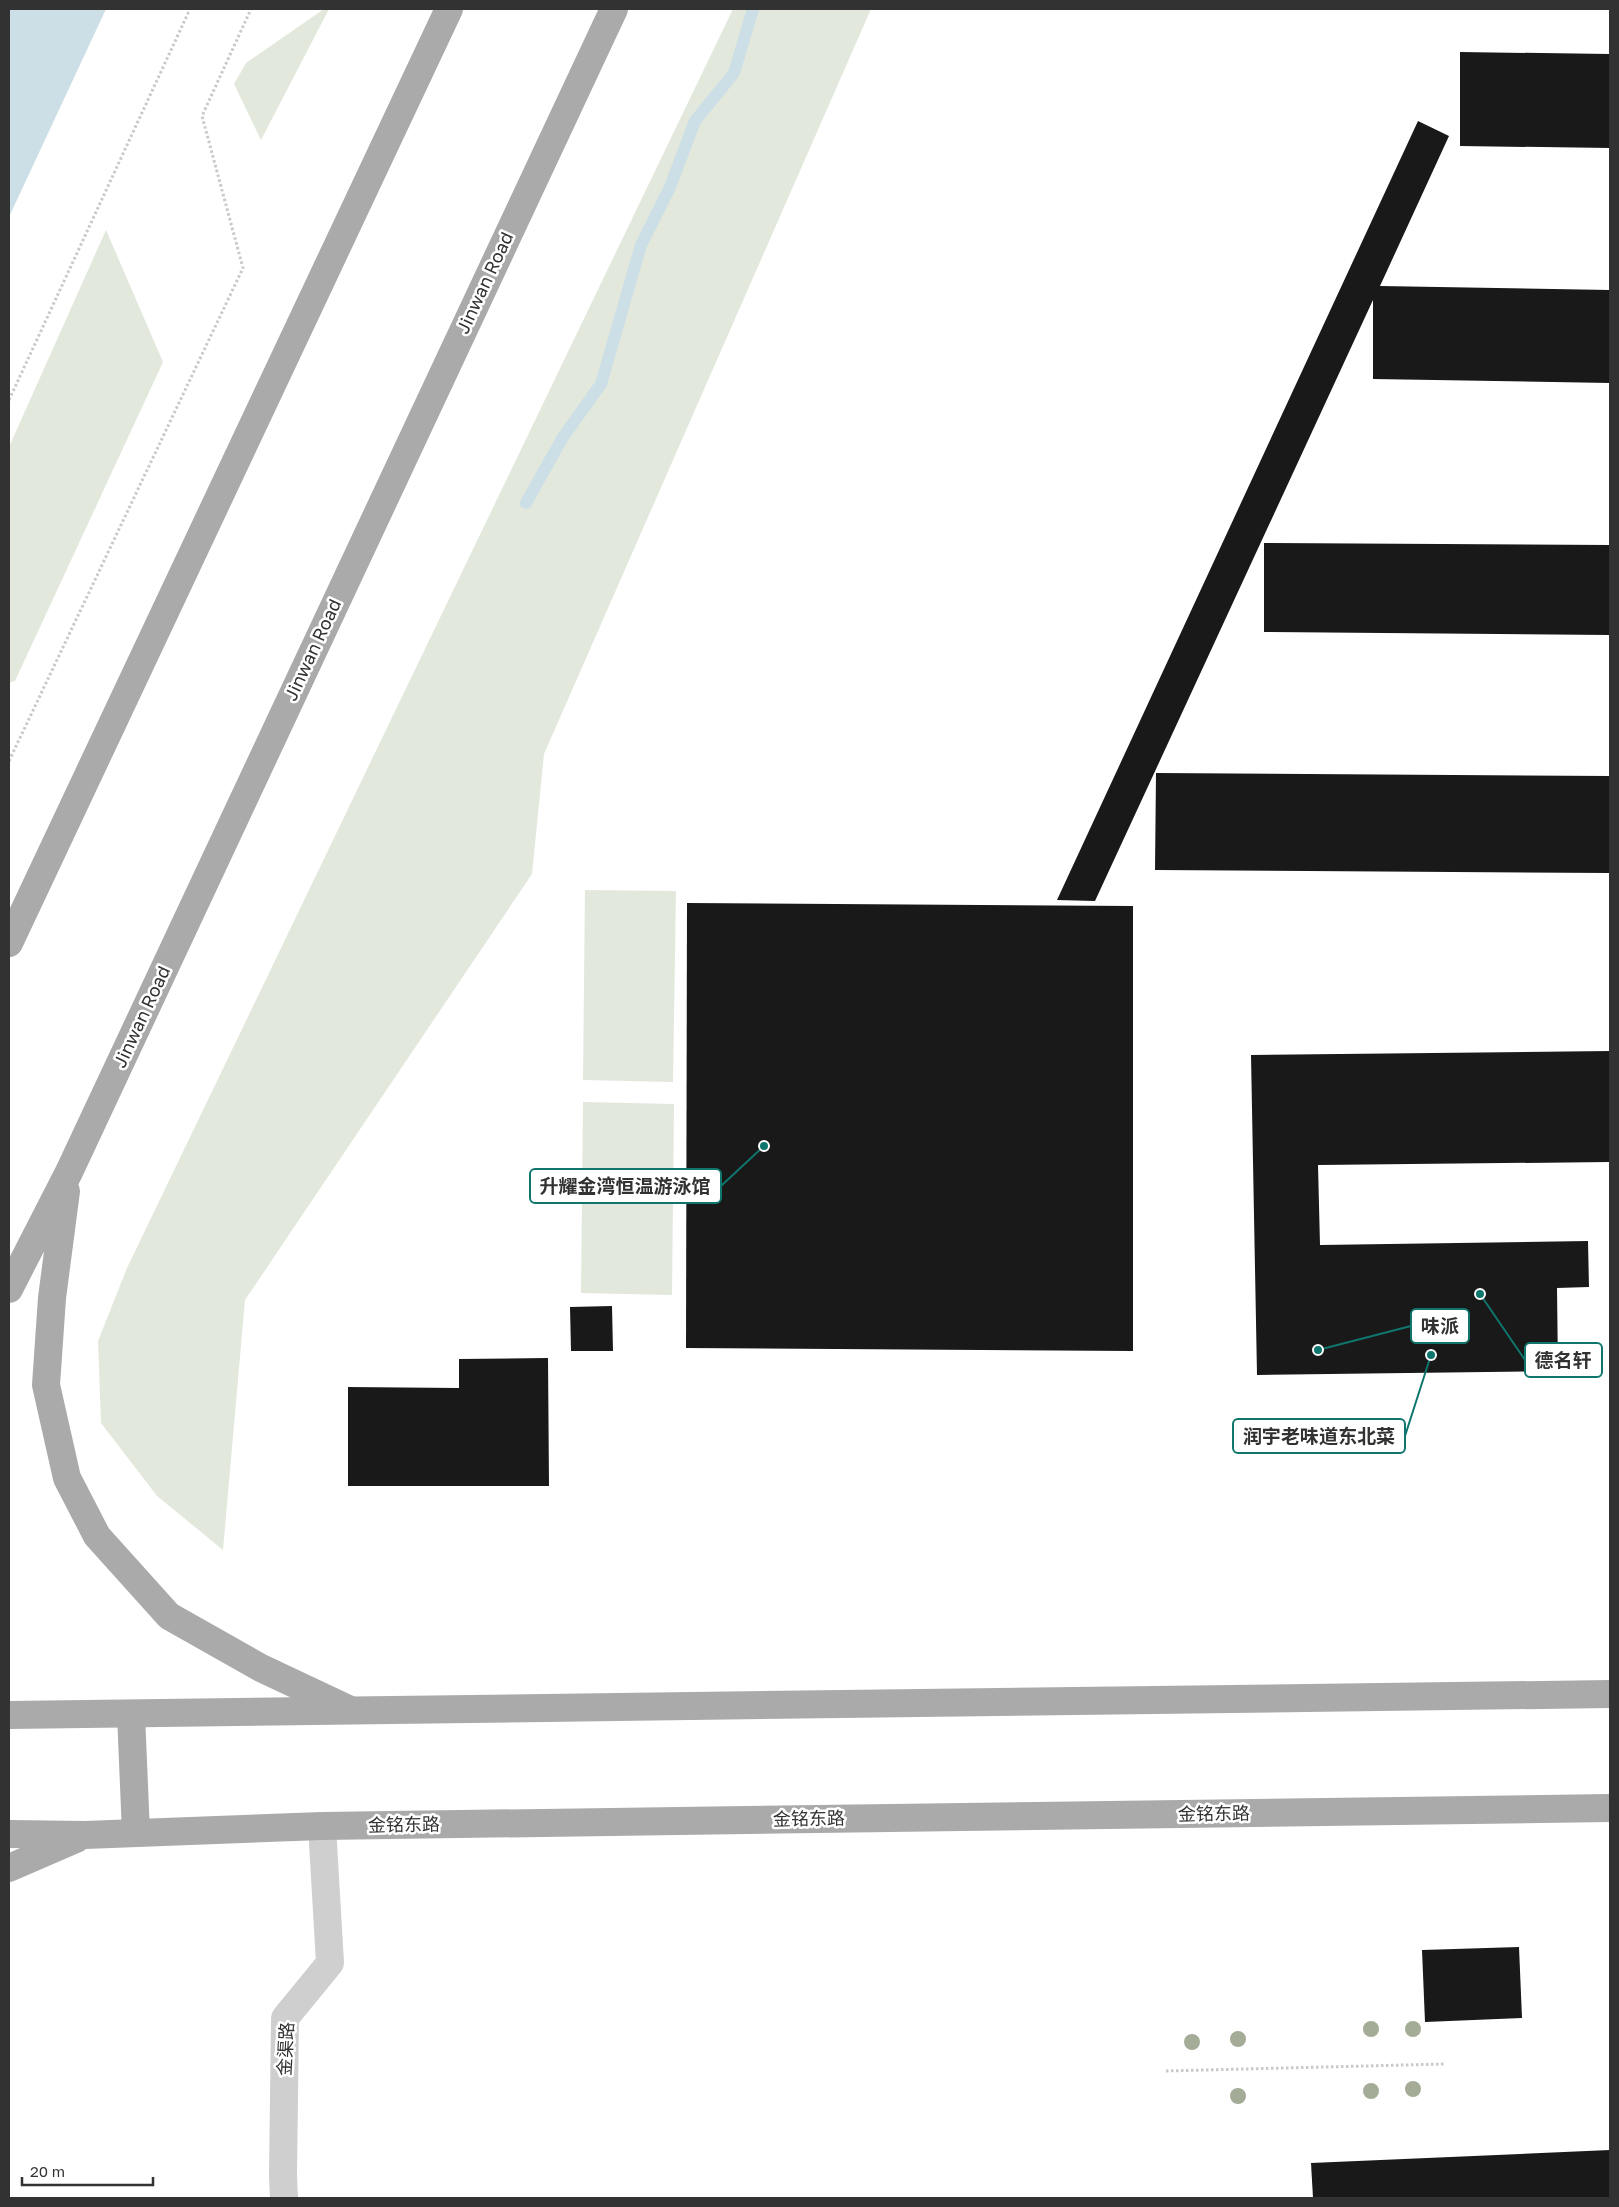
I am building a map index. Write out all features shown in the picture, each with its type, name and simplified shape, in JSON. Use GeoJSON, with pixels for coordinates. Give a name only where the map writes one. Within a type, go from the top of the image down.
{"type":"FeatureCollection","features":[{"type":"Feature","properties":{"kind":"main road"},"geometry":{"type":"LineString","coordinates":[[9,943],[449,9]]}},
{"type":"Feature","properties":{"kind":"main road","name":"Jinwan Road"},"geometry":{"type":"LineString","coordinates":[[9,1289],[69,1172],[614,9]]}},
{"type":"Feature","properties":{"kind":"main road"},"geometry":{"type":"LineString","coordinates":[[69,1172],[52,1298],[46,1385],[67,1478],[97,1536],[170,1616],[261,1668],[354,1711]]}},
{"type":"Feature","properties":{"kind":"main road"},"geometry":{"type":"LineString","coordinates":[[9,1715],[1610,1694]]}},
{"type":"Feature","properties":{"kind":"main road"},"geometry":{"type":"LineString","coordinates":[[131,1714],[136,1833]]}},
{"type":"Feature","properties":{"kind":"main road","name":"金铭东路"},"geometry":{"type":"LineString","coordinates":[[9,1834],[86,1835],[322,1826],[1610,1808]]}},
{"type":"Feature","properties":{"kind":"main road"},"geometry":{"type":"LineString","coordinates":[[9,1868],[86,1835]]}},
{"type":"Feature","properties":{"kind":"street","name":"金渠路"},"geometry":{"type":"LineString","coordinates":[[284,2198],[285,2018],[330,1963],[322,1826]]}},
{"type":"Feature","properties":{"kind":"path"},"geometry":{"type":"LineString","coordinates":[[9,400],[190,9]]}},
{"type":"Feature","properties":{"kind":"path"},"geometry":{"type":"LineString","coordinates":[[9,761],[243,268],[202,116],[251,9]]}},
{"type":"Feature","properties":{"kind":"path"},"geometry":{"type":"LineString","coordinates":[[1166,2071],[1444,2064]]}},
{"type":"Feature","properties":{"kind":"shaded area"},"geometry":{"type":"Polygon","coordinates":[[[9,9],[106,9],[9,217],[9,9]]]}},
{"type":"Feature","properties":{"kind":"shaded area"},"geometry":{"type":"Polygon","coordinates":[[[324,9],[329,9],[261,140],[234,84],[246,63],[324,9]]]}},
{"type":"Feature","properties":{"kind":"shaded area"},"geometry":{"type":"Polygon","coordinates":[[[733,9],[871,9],[544,754],[532,874],[245,1300],[223,1550],[157,1496],[101,1423],[98,1341],[127,1268],[733,9]]]}},
{"type":"Feature","properties":{"kind":"shaded area"},"geometry":{"type":"Polygon","coordinates":[[[106,230],[163,362],[15,681],[9,683],[9,447],[106,230]]]}},
{"type":"Feature","properties":{"kind":"shaded area"},"geometry":{"type":"Polygon","coordinates":[[[585,890],[676,891],[673,1082],[583,1080],[585,890]]]}},
{"type":"Feature","properties":{"kind":"shaded area"},"geometry":{"type":"Polygon","coordinates":[[[583,1102],[674,1104],[672,1295],[581,1293],[583,1102]]]}},
{"type":"Feature","properties":{"kind":"building"},"geometry":{"type":"Polygon","coordinates":[[[1460,52],[1610,54],[1610,148],[1460,146],[1460,52]]]}},
{"type":"Feature","properties":{"kind":"building"},"geometry":{"type":"Polygon","coordinates":[[[1418,121],[1449,136],[1380,286],[1610,290],[1610,383],[1373,379],[1373,300],[1095,901],[1057,900],[1418,121]]]}},
{"type":"Feature","properties":{"kind":"building"},"geometry":{"type":"Polygon","coordinates":[[[1264,543],[1610,545],[1610,635],[1264,632],[1264,543]]]}},
{"type":"Feature","properties":{"kind":"building"},"geometry":{"type":"Polygon","coordinates":[[[1156,773],[1610,776],[1610,873],[1155,870],[1156,773]]]}},
{"type":"Feature","properties":{"kind":"building"},"geometry":{"type":"Polygon","coordinates":[[[687,903],[1133,906],[1133,1351],[686,1348],[687,903]]]}},
{"type":"Feature","properties":{"kind":"building"},"geometry":{"type":"Polygon","coordinates":[[[1610,1051],[1610,1162],[1318,1165],[1320,1245],[1588,1241],[1589,1287],[1557,1288],[1558,1371],[1257,1375],[1251,1055],[1610,1051]]]}},
{"type":"Feature","properties":{"kind":"building"},"geometry":{"type":"Polygon","coordinates":[[[612,1306],[613,1351],[571,1351],[570,1307],[612,1306]]]}},
{"type":"Feature","properties":{"kind":"building"},"geometry":{"type":"Polygon","coordinates":[[[548,1358],[549,1486],[348,1486],[348,1387],[459,1388],[459,1359],[548,1358]]]}},
{"type":"Feature","properties":{"kind":"building"},"geometry":{"type":"Polygon","coordinates":[[[1519,1947],[1522,2018],[1425,2022],[1422,1950],[1519,1947]]]}},
{"type":"Feature","properties":{"kind":"building"},"geometry":{"type":"Polygon","coordinates":[[[1610,2150],[1610,2198],[1313,2198],[1311,2163],[1610,2150]]]}},
{"type":"Feature","properties":{"kind":"waterway"},"geometry":{"type":"LineString","coordinates":[[526,503],[563,437],[601,384],[641,245],[670,187],[695,121],[734,73],[753,9]]}},
{"type":"Feature","properties":{"kind":"place","name":"升耀金湾恒温游泳馆"},"geometry":{"type":"Point","coordinates":[764,1146]}},
{"type":"Feature","properties":{"kind":"place","name":"德名轩"},"geometry":{"type":"Point","coordinates":[1480,1294]}},
{"type":"Feature","properties":{"kind":"place","name":"味派"},"geometry":{"type":"Point","coordinates":[1318,1350]}},
{"type":"Feature","properties":{"kind":"place","name":"润宇老味道东北菜"},"geometry":{"type":"Point","coordinates":[1431,1355]}}]}
